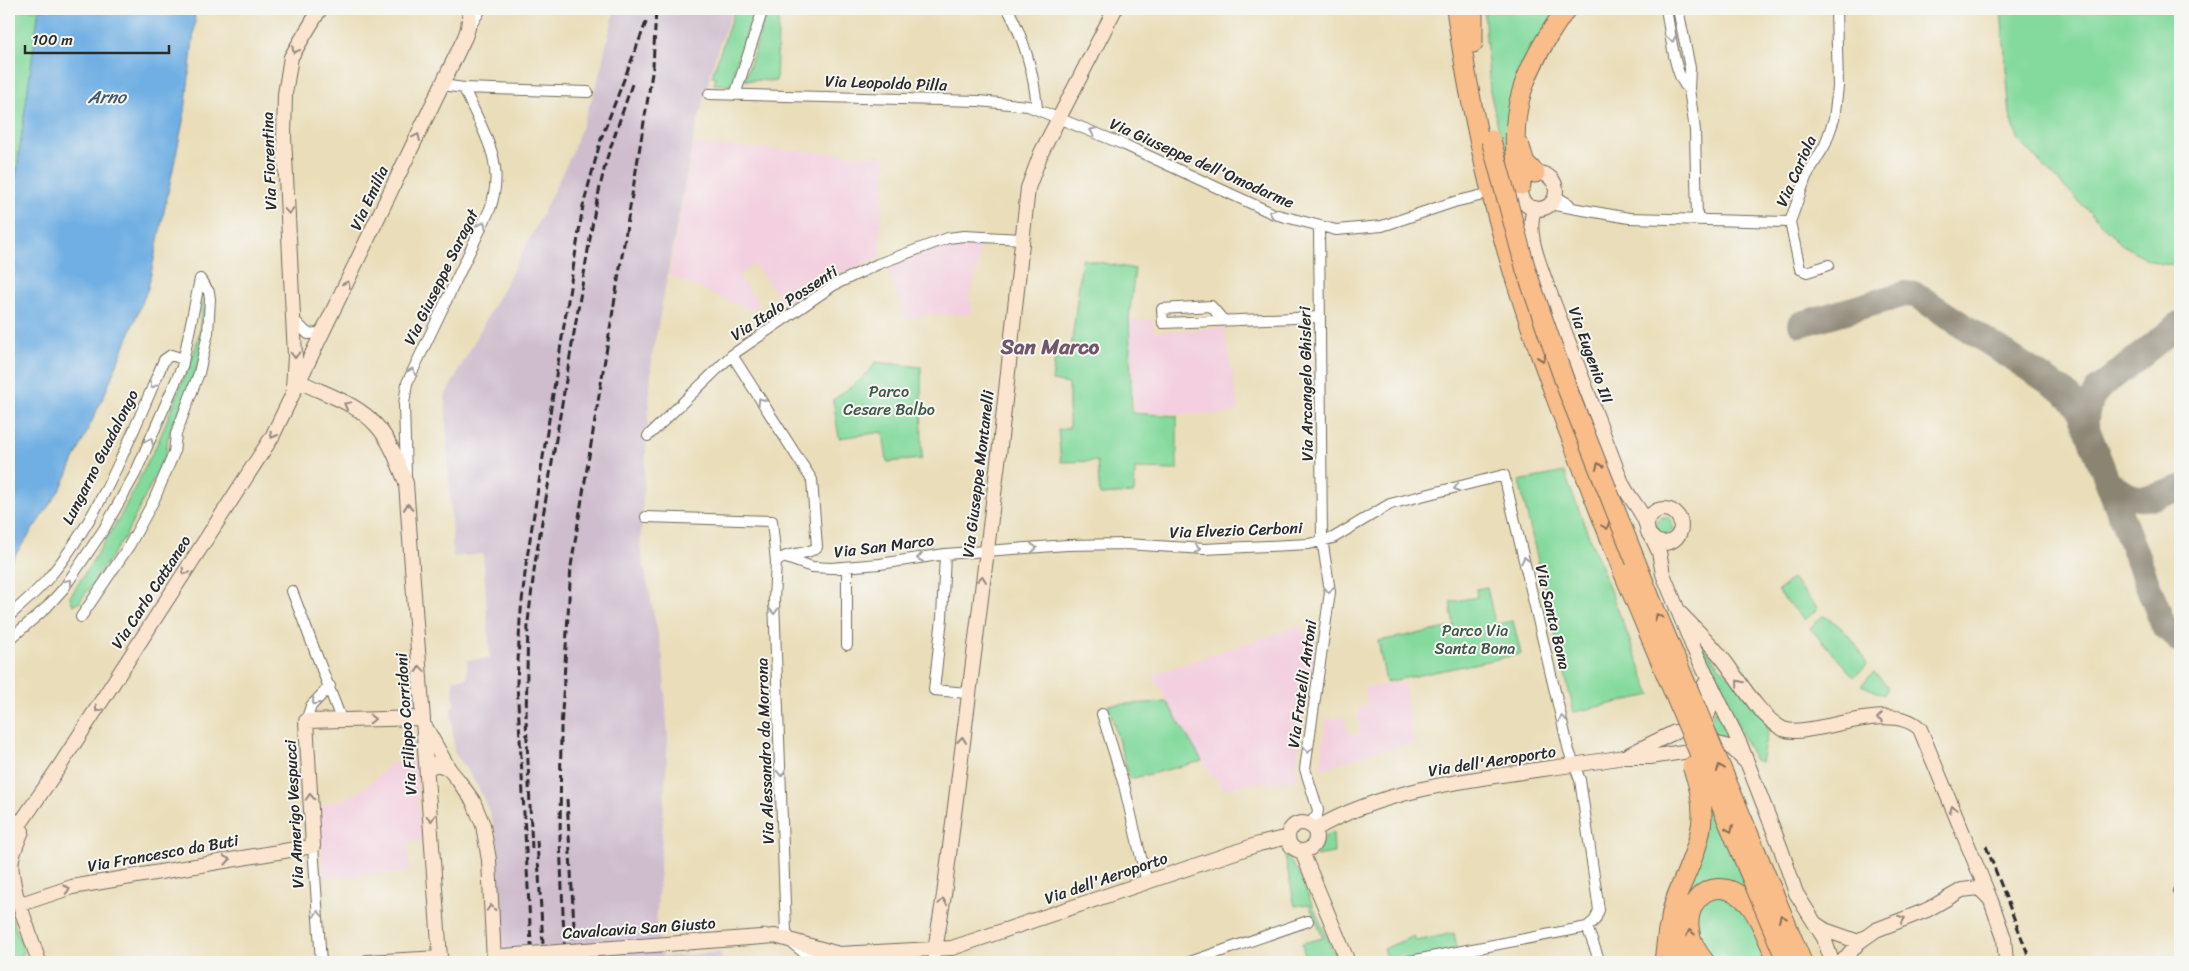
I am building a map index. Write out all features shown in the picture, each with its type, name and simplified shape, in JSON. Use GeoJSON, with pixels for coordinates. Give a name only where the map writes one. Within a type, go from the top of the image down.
{"type":"FeatureCollection","features":[{"type":"Feature","properties":{"kind":"highway"},"geometry":{"type":"LineString","coordinates":[[1456,9],[1485,142],[1520,252],[1568,391],[1655,609],[1802,962]]}},
{"type":"Feature","properties":{"kind":"highway"},"geometry":{"type":"LineString","coordinates":[[1469,9],[1493,200],[1527,316],[1624,574],[1787,962]]}},
{"type":"Feature","properties":{"kind":"highway"},"geometry":{"type":"LineString","coordinates":[[1472,9],[1473,43]]}},
{"type":"Feature","properties":{"kind":"highway"},"geometry":{"type":"LineString","coordinates":[[1526,186],[1515,162],[1514,142],[1521,91],[1533,60],[1566,9]]}},
{"type":"Feature","properties":{"kind":"highway"},"geometry":{"type":"LineString","coordinates":[[1526,186],[1524,162],[1520,151],[1524,106],[1537,67],[1572,9]]}},
{"type":"Feature","properties":{"kind":"highway"},"geometry":{"type":"LineString","coordinates":[[1624,574],[1655,673],[1695,774],[1702,802],[1702,829],[1669,920],[1664,962]]}},
{"type":"Feature","properties":{"kind":"highway"},"geometry":{"type":"LineString","coordinates":[[1705,962],[1693,946],[1688,930],[1688,919],[1695,901],[1707,892],[1719,889],[1738,894],[1754,911],[1772,951],[1780,962]]}},
{"type":"Feature","properties":{"kind":"highway"},"geometry":{"type":"LineString","coordinates":[[1669,920],[1671,935],[1684,962]]}},
{"type":"Feature","properties":{"kind":"street","name":"Via Fiorentina"},"geometry":{"type":"LineString","coordinates":[[296,386],[284,136],[285,94],[291,57],[320,9]]}},
{"type":"Feature","properties":{"kind":"street","name":"Via Emilia"},"geometry":{"type":"LineString","coordinates":[[468,28],[470,9]]}},
{"type":"Feature","properties":{"kind":"street","name":"Via Emilia"},"geometry":{"type":"LineString","coordinates":[[296,386],[468,28],[481,9]]}},
{"type":"Feature","properties":{"kind":"street"},"geometry":{"type":"LineString","coordinates":[[736,95],[763,9]]}},
{"type":"Feature","properties":{"kind":"street"},"geometry":{"type":"LineString","coordinates":[[1008,9],[1029,63],[1037,108]]}},
{"type":"Feature","properties":{"kind":"street","name":"Via Giuseppe Montanelli"},"geometry":{"type":"LineString","coordinates":[[934,956],[946,879],[1030,178],[1059,117],[1115,9]]}},
{"type":"Feature","properties":{"kind":"street"},"geometry":{"type":"LineString","coordinates":[[1666,9],[1679,76],[1684,86],[1689,89]]}},
{"type":"Feature","properties":{"kind":"street"},"geometry":{"type":"LineString","coordinates":[[1678,9],[1690,68],[1689,89],[1696,130],[1697,219]]}},
{"type":"Feature","properties":{"kind":"street","name":"Via Cariola"},"geometry":{"type":"LineString","coordinates":[[1552,200],[1576,209],[1629,218],[1790,222],[1806,177],[1825,145],[1834,119],[1838,87],[1836,9]]}},
{"type":"Feature","properties":{"kind":"street"},"geometry":{"type":"LineString","coordinates":[[442,85],[464,88],[588,92]]}},
{"type":"Feature","properties":{"kind":"street","name":"Via Giuseppe Saragat"},"geometry":{"type":"LineString","coordinates":[[406,483],[404,404],[407,383],[488,215],[496,190],[497,177],[493,154],[464,88]]}},
{"type":"Feature","properties":{"kind":"street","name":"Via Leopoldo Pilla"},"geometry":{"type":"LineString","coordinates":[[709,94],[979,101],[1037,108],[1059,117]]}},
{"type":"Feature","properties":{"kind":"street","name":"Via Giuseppe dell'Omodarme"},"geometry":{"type":"LineString","coordinates":[[1059,117],[1150,156],[1274,214],[1319,227],[1346,230],[1382,226],[1454,202],[1479,196]]}},
{"type":"Feature","properties":{"kind":"street"},"geometry":{"type":"LineString","coordinates":[[1543,174],[1555,186],[1552,200],[1535,208],[1527,205],[1526,186],[1543,174]]}},
{"type":"Feature","properties":{"kind":"street","name":"Via Eugenio III"},"geometry":{"type":"LineString","coordinates":[[1526,186],[1527,230],[1597,421],[1625,491],[1643,514],[1659,552],[1668,585],[1679,612],[1751,770],[1796,893],[1826,943],[1832,962]]}},
{"type":"Feature","properties":{"kind":"street","name":"Via Eugenio III"},"geometry":{"type":"LineString","coordinates":[[1535,208],[1532,220],[1535,250]]}},
{"type":"Feature","properties":{"kind":"street"},"geometry":{"type":"LineString","coordinates":[[1790,222],[1800,269],[1807,272],[1829,265]]}},
{"type":"Feature","properties":{"kind":"street","name":"Via Arcangelo Ghisleri"},"geometry":{"type":"LineString","coordinates":[[1319,227],[1322,541]]}},
{"type":"Feature","properties":{"kind":"street","name":"Via Italo Possenti"},"geometry":{"type":"LineString","coordinates":[[648,436],[732,355],[834,285],[908,251],[955,237],[1022,239]]}},
{"type":"Feature","properties":{"kind":"street"},"geometry":{"type":"LineString","coordinates":[[9,640],[57,596],[76,573],[119,504],[138,467],[178,376],[182,359],[188,346],[200,279],[209,292],[210,307],[206,348],[195,385],[176,434],[174,453],[154,500],[128,546],[81,617]]}},
{"type":"Feature","properties":{"kind":"street"},"geometry":{"type":"LineString","coordinates":[[1224,320],[1211,306],[1162,310],[1163,323],[1320,317]]}},
{"type":"Feature","properties":{"kind":"street"},"geometry":{"type":"LineString","coordinates":[[294,320],[308,334],[318,333],[325,328]]}},
{"type":"Feature","properties":{"kind":"street","name":"Lungarno Guadalongo"},"geometry":{"type":"LineString","coordinates":[[9,616],[44,582],[82,529],[137,424],[164,360],[171,355],[182,359]]}},
{"type":"Feature","properties":{"kind":"street"},"geometry":{"type":"LineString","coordinates":[[646,517],[772,521],[780,559],[794,553],[809,552],[816,548],[818,542],[812,480],[789,441],[732,355]]}},
{"type":"Feature","properties":{"kind":"street","name":"Via Filippo Corridoni"},"geometry":{"type":"LineString","coordinates":[[296,386],[359,412],[376,425],[392,450],[406,483],[440,960]]}},
{"type":"Feature","properties":{"kind":"street","name":"Via Carlo Cattaneo"},"geometry":{"type":"LineString","coordinates":[[9,840],[24,821],[272,437],[296,386]]}},
{"type":"Feature","properties":{"kind":"street","name":"Via Eugenio III"},"geometry":{"type":"LineString","coordinates":[[1618,472],[1638,499],[1660,510]]}},
{"type":"Feature","properties":{"kind":"street","name":"Via Elvezio Cerboni"},"geometry":{"type":"LineString","coordinates":[[986,551],[1126,544],[1172,548],[1243,548],[1322,541],[1345,532],[1390,504],[1504,475]]}},
{"type":"Feature","properties":{"kind":"street","name":"Via Santa Bona"},"geometry":{"type":"LineString","coordinates":[[1504,475],[1569,751],[1576,765],[1580,780],[1600,905],[1595,920],[1587,927]]}},
{"type":"Feature","properties":{"kind":"street"},"geometry":{"type":"LineString","coordinates":[[1660,510],[1671,511],[1680,520],[1680,532],[1673,540],[1662,543],[1650,532],[1652,514],[1660,510]]}},
{"type":"Feature","properties":{"kind":"street","name":"Via Eugenio III"},"geometry":{"type":"LineString","coordinates":[[1668,585],[1667,562],[1673,540]]}},
{"type":"Feature","properties":{"kind":"street","name":"Via Fratelli Antoni"},"geometry":{"type":"LineString","coordinates":[[1311,827],[1318,810],[1305,769],[1330,592],[1322,541]]}},
{"type":"Feature","properties":{"kind":"street","name":"Via San Marco"},"geometry":{"type":"LineString","coordinates":[[780,559],[812,567],[847,567],[945,554],[986,551]]}},
{"type":"Feature","properties":{"kind":"street"},"geometry":{"type":"LineString","coordinates":[[945,554],[943,610],[934,690],[968,693]]}},
{"type":"Feature","properties":{"kind":"street","name":"Via Alessandro da Morrona"},"geometry":{"type":"LineString","coordinates":[[780,559],[774,599],[788,938]]}},
{"type":"Feature","properties":{"kind":"street"},"geometry":{"type":"LineString","coordinates":[[847,567],[847,645]]}},
{"type":"Feature","properties":{"kind":"street"},"geometry":{"type":"LineString","coordinates":[[44,582],[57,596]]}},
{"type":"Feature","properties":{"kind":"street"},"geometry":{"type":"LineString","coordinates":[[292,591],[342,719]]}},
{"type":"Feature","properties":{"kind":"street"},"geometry":{"type":"LineString","coordinates":[[1679,612],[1722,658],[1735,678],[1760,707],[1783,728],[1796,731],[1891,717],[1908,720],[1923,734],[1991,901],[2008,958]]}},
{"type":"Feature","properties":{"kind":"street"},"geometry":{"type":"LineString","coordinates":[[1703,668],[1710,708],[1706,717]]}},
{"type":"Feature","properties":{"kind":"street"},"geometry":{"type":"LineString","coordinates":[[306,721],[311,706],[330,686]]}},
{"type":"Feature","properties":{"kind":"street"},"geometry":{"type":"LineString","coordinates":[[1102,714],[1124,785],[1147,882]]}},
{"type":"Feature","properties":{"kind":"street","name":"Via Amerigo Vespucci"},"geometry":{"type":"LineString","coordinates":[[321,962],[306,721],[342,719],[423,720]]}},
{"type":"Feature","properties":{"kind":"street","name":"Cavalcavia San Giusto"},"geometry":{"type":"LineString","coordinates":[[423,720],[449,768],[473,801],[485,834],[497,958],[759,937],[788,938]]}},
{"type":"Feature","properties":{"kind":"street","name":"Via dell'Aeroporto"},"geometry":{"type":"LineString","coordinates":[[1623,757],[1675,732]]}},
{"type":"Feature","properties":{"kind":"street"},"geometry":{"type":"LineString","coordinates":[[1718,744],[1732,748],[1751,770]]}},
{"type":"Feature","properties":{"kind":"street","name":"Via dell'Aeroporto"},"geometry":{"type":"LineString","coordinates":[[1311,827],[1423,789],[1623,757],[1683,752]]}},
{"type":"Feature","properties":{"kind":"street"},"geometry":{"type":"LineString","coordinates":[[427,770],[436,763],[449,768]]}},
{"type":"Feature","properties":{"kind":"street"},"geometry":{"type":"LineString","coordinates":[[9,814],[24,821]]}},
{"type":"Feature","properties":{"kind":"street","name":"Via Carlo Cattaneo"},"geometry":{"type":"LineString","coordinates":[[24,821],[13,850],[11,862],[15,896],[35,958]]}},
{"type":"Feature","properties":{"kind":"street"},"geometry":{"type":"LineString","coordinates":[[1302,852],[1315,844],[1311,827],[1294,826],[1288,837],[1291,846],[1302,852],[1348,962]]}},
{"type":"Feature","properties":{"kind":"street","name":"Via dell'Aeroporto"},"geometry":{"type":"LineString","coordinates":[[788,938],[816,949],[840,954],[934,956],[1259,844],[1288,837]]}},
{"type":"Feature","properties":{"kind":"street","name":"Via Francesco da Buti"},"geometry":{"type":"LineString","coordinates":[[15,896],[313,846]]}},
{"type":"Feature","properties":{"kind":"street"},"geometry":{"type":"LineString","coordinates":[[1962,890],[1971,875],[1973,854]]}},
{"type":"Feature","properties":{"kind":"street"},"geometry":{"type":"LineString","coordinates":[[1842,962],[1859,942],[1882,927],[1927,910],[1962,890],[1979,888],[1991,901]]}},
{"type":"Feature","properties":{"kind":"street"},"geometry":{"type":"LineString","coordinates":[[1190,962],[1308,921]]}},
{"type":"Feature","properties":{"kind":"street"},"geometry":{"type":"LineString","coordinates":[[1814,922],[1825,930],[1859,942]]}},
{"type":"Feature","properties":{"kind":"street"},"geometry":{"type":"LineString","coordinates":[[1405,962],[1587,927],[1600,962]]}},
{"type":"Feature","properties":{"kind":"street"},"geometry":{"type":"LineString","coordinates":[[788,938],[816,962]]}},
{"type":"Feature","properties":{"kind":"street"},"geometry":{"type":"LineString","coordinates":[[367,962],[440,960]]}},
{"type":"Feature","properties":{"kind":"shaded area"},"geometry":{"type":"Polygon","coordinates":[[[615,9],[733,9],[717,51],[694,135],[652,357],[640,547],[663,658],[668,740],[656,928],[663,957],[721,952],[722,962],[504,962],[496,834],[489,810],[477,785],[454,752],[451,706],[454,706],[453,679],[467,678],[467,660],[490,658],[483,554],[453,557],[445,396],[534,231],[572,153],[597,84],[615,9]]]}},
{"type":"Feature","properties":{"kind":"shaded area"},"geometry":{"type":"Polygon","coordinates":[[[693,144],[887,157],[879,245],[882,256],[828,280],[787,308],[754,264],[738,277],[759,303],[752,311],[669,275],[693,144]]]}},
{"type":"Feature","properties":{"kind":"shaded area"},"geometry":{"type":"Polygon","coordinates":[[[980,244],[978,268],[969,295],[973,314],[928,315],[904,320],[888,267],[942,248],[980,244]]]}},
{"type":"Feature","properties":{"kind":"shaded area"},"geometry":{"type":"Polygon","coordinates":[[[1130,320],[1153,320],[1154,332],[1224,328],[1239,411],[1218,415],[1135,412],[1130,320]]]}},
{"type":"Feature","properties":{"kind":"shaded area"},"geometry":{"type":"Polygon","coordinates":[[[1301,625],[1304,635],[1314,632],[1316,639],[1296,766],[1299,780],[1245,784],[1222,790],[1218,779],[1214,780],[1152,675],[1301,625]]]}},
{"type":"Feature","properties":{"kind":"shaded area"},"geometry":{"type":"Polygon","coordinates":[[[1404,682],[1414,743],[1370,753],[1321,770],[1326,719],[1345,717],[1348,735],[1360,734],[1358,708],[1367,706],[1365,687],[1404,682]]]}},
{"type":"Feature","properties":{"kind":"shaded area"},"geometry":{"type":"Polygon","coordinates":[[[416,762],[419,820],[421,820],[423,841],[407,842],[410,872],[323,878],[320,806],[359,793],[391,764],[416,762]]]}},
{"type":"Feature","properties":{"kind":"green space"},"geometry":{"type":"Polygon","coordinates":[[[9,9],[39,10],[16,176],[9,201],[9,9]]]}},
{"type":"Feature","properties":{"kind":"green space"},"geometry":{"type":"Polygon","coordinates":[[[735,9],[755,9],[733,72],[736,74],[732,85],[714,84],[716,77],[712,76],[735,9]]]}},
{"type":"Feature","properties":{"kind":"green space"},"geometry":{"type":"Polygon","coordinates":[[[768,9],[779,9],[776,81],[745,80],[768,9]]]}},
{"type":"Feature","properties":{"kind":"green space"},"geometry":{"type":"Polygon","coordinates":[[[1484,9],[1560,9],[1542,35],[1509,176],[1490,91],[1484,9]]]}},
{"type":"Feature","properties":{"kind":"green space"},"geometry":{"type":"Polygon","coordinates":[[[2001,9],[2180,9],[2180,265],[2161,264],[2145,258],[2121,244],[2019,141],[2010,115],[2001,9]]]}},
{"type":"Feature","properties":{"kind":"green space"},"geometry":{"type":"Polygon","coordinates":[[[1082,259],[1135,269],[1129,318],[1132,413],[1177,416],[1177,470],[1135,469],[1134,493],[1100,495],[1097,461],[1061,462],[1058,430],[1069,428],[1069,384],[1052,381],[1056,350],[1071,349],[1082,259]]]}},
{"type":"Feature","properties":{"kind":"green space"},"geometry":{"type":"Polygon","coordinates":[[[202,295],[205,311],[200,361],[168,437],[166,454],[126,535],[79,603],[73,605],[70,597],[120,517],[159,440],[195,350],[200,330],[202,295]]]}},
{"type":"Feature","properties":{"kind":"green space","name":"Parco Cesare Balbo"},"geometry":{"type":"Polygon","coordinates":[[[876,362],[921,367],[922,459],[887,462],[883,432],[839,438],[833,400],[863,378],[876,362]]]}},
{"type":"Feature","properties":{"kind":"green space"},"geometry":{"type":"Polygon","coordinates":[[[1564,472],[1651,695],[1574,712],[1519,481],[1564,472]]]}},
{"type":"Feature","properties":{"kind":"green space"},"geometry":{"type":"Polygon","coordinates":[[[1664,517],[1670,520],[1673,526],[1670,532],[1664,535],[1658,532],[1655,526],[1658,520],[1664,517]]]}},
{"type":"Feature","properties":{"kind":"green space"},"geometry":{"type":"Polygon","coordinates":[[[1790,580],[1793,580],[1816,606],[1817,609],[1805,620],[1778,591],[1790,580]]]}},
{"type":"Feature","properties":{"kind":"green space","name":"Parco Via Santa Bona"},"geometry":{"type":"Polygon","coordinates":[[[1487,587],[1495,624],[1513,621],[1521,654],[1386,682],[1378,641],[1454,627],[1450,602],[1477,597],[1476,589],[1487,587]]]}},
{"type":"Feature","properties":{"kind":"green space"},"geometry":{"type":"Polygon","coordinates":[[[1823,616],[1830,619],[1843,630],[1855,643],[1864,658],[1867,665],[1854,677],[1810,628],[1823,616]]]}},
{"type":"Feature","properties":{"kind":"green space"},"geometry":{"type":"Polygon","coordinates":[[[1700,640],[1719,666],[1770,721],[1761,762],[1754,760],[1698,641],[1700,640]]]}},
{"type":"Feature","properties":{"kind":"green space"},"geometry":{"type":"Polygon","coordinates":[[[1874,672],[1888,687],[1884,695],[1861,685],[1874,672]]]}},
{"type":"Feature","properties":{"kind":"green space"},"geometry":{"type":"Polygon","coordinates":[[[1167,702],[1202,761],[1130,779],[1108,705],[1167,702]]]}},
{"type":"Feature","properties":{"kind":"green space"},"geometry":{"type":"Polygon","coordinates":[[[1716,709],[1731,741],[1719,739],[1709,722],[1716,709]]]}},
{"type":"Feature","properties":{"kind":"green space"},"geometry":{"type":"Polygon","coordinates":[[[1708,794],[1746,888],[1757,930],[1772,962],[1670,962],[1708,794]]]}},
{"type":"Feature","properties":{"kind":"green space"},"geometry":{"type":"Polygon","coordinates":[[[1333,832],[1334,853],[1316,856],[1326,835],[1333,832]]]}},
{"type":"Feature","properties":{"kind":"green space"},"geometry":{"type":"Polygon","coordinates":[[[1287,856],[1297,871],[1338,962],[1328,960],[1306,962],[1302,943],[1323,938],[1309,904],[1295,906],[1285,857],[1287,856]]]}},
{"type":"Feature","properties":{"kind":"green space"},"geometry":{"type":"Polygon","coordinates":[[[9,910],[24,952],[19,962],[9,962],[9,910]]]}},
{"type":"Feature","properties":{"kind":"green space"},"geometry":{"type":"Polygon","coordinates":[[[1454,933],[1459,957],[1470,955],[1472,962],[1362,962],[1386,957],[1383,949],[1414,936],[1416,941],[1454,933]]]}},
{"type":"Feature","properties":{"kind":"water","name":"Arno"},"geometry":{"type":"Polygon","coordinates":[[[39,9],[194,9],[195,23],[185,112],[148,288],[106,391],[61,488],[9,564],[9,201],[16,176],[39,9]]]}},
{"type":"Feature","properties":{"kind":"taxiway"},"geometry":{"type":"LineString","coordinates":[[1801,324],[1905,294],[1916,295],[2063,391],[2079,408],[2086,426]]}},
{"type":"Feature","properties":{"kind":"taxiway"},"geometry":{"type":"LineString","coordinates":[[2180,324],[2098,389],[2086,416],[2086,426],[2163,624],[2180,641]]}},
{"type":"Feature","properties":{"kind":"taxiway"},"geometry":{"type":"LineString","coordinates":[[2107,480],[2125,494],[2142,498],[2150,498],[2180,488]]}},
{"type":"Feature","properties":{"kind":"railway"},"geometry":{"type":"LineString","coordinates":[[565,962],[560,840],[561,729],[571,566],[653,67],[656,9]]}},
{"type":"Feature","properties":{"kind":"railway"},"geometry":{"type":"LineString","coordinates":[[532,962],[517,683],[520,620],[526,564],[583,206],[601,139],[647,20]]}},
{"type":"Feature","properties":{"kind":"railway"},"geometry":{"type":"LineString","coordinates":[[532,849],[526,719],[528,622],[535,563],[595,209],[606,161],[633,81]]}},
{"type":"Feature","properties":{"kind":"railway"},"geometry":{"type":"LineString","coordinates":[[567,799],[576,962]]}},
{"type":"Feature","properties":{"kind":"railway"},"geometry":{"type":"LineString","coordinates":[[537,840],[544,962]]}},
{"type":"Feature","properties":{"kind":"railway"},"geometry":{"type":"LineString","coordinates":[[1986,846],[2031,962]]}},
{"type":"Feature","properties":{"kind":"district","name":"San Marco"},"geometry":{"type":"Point","coordinates":[1050,347]}}]}
